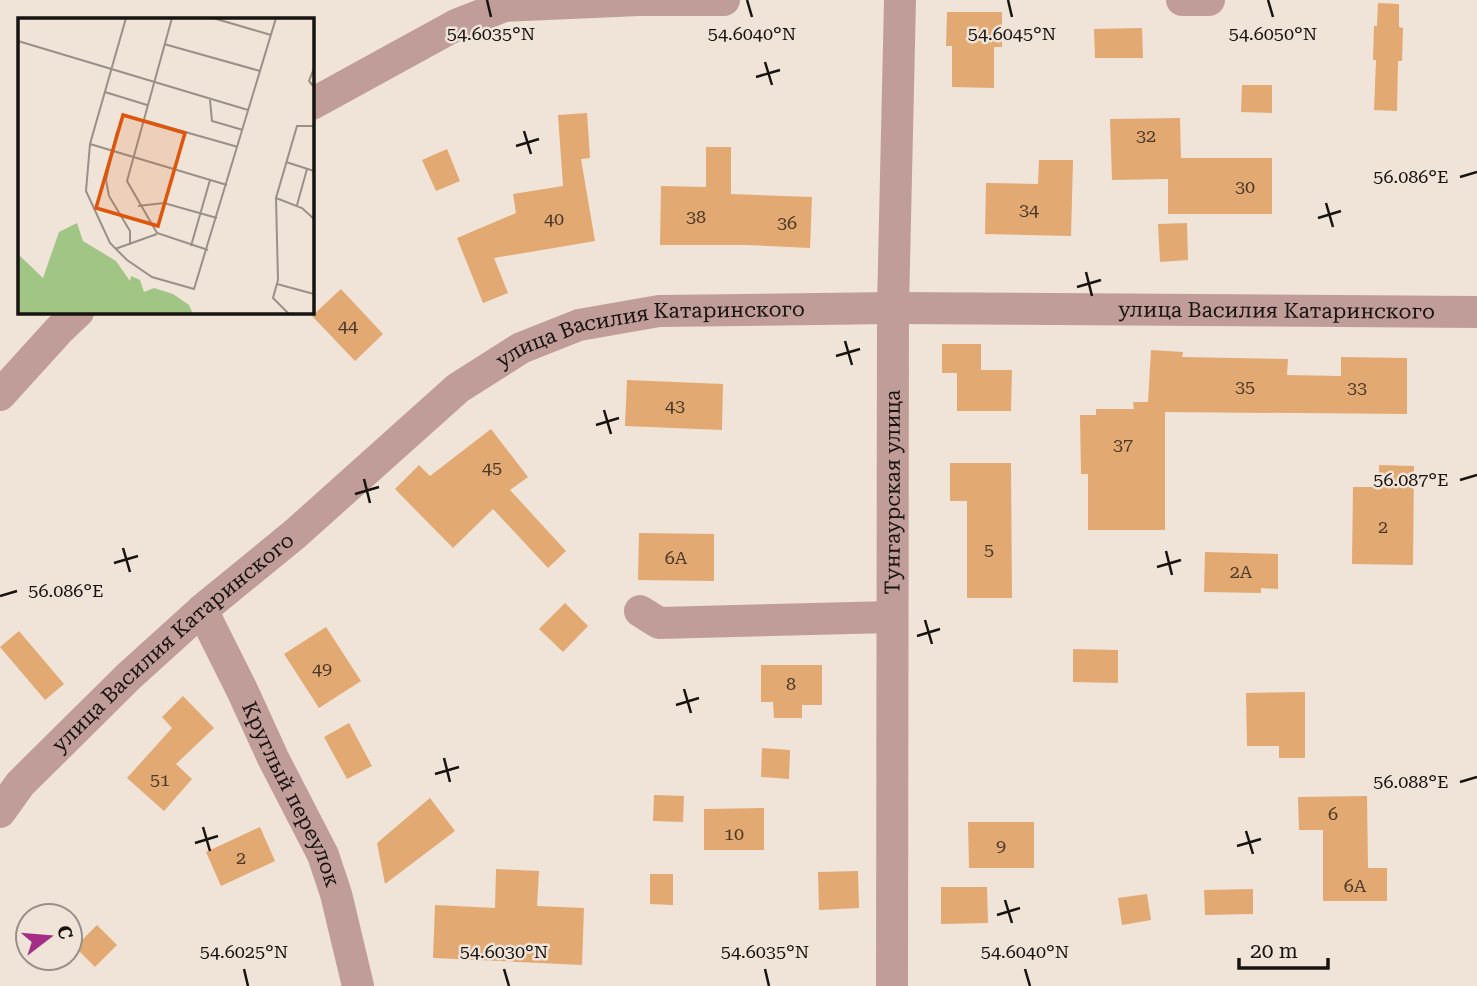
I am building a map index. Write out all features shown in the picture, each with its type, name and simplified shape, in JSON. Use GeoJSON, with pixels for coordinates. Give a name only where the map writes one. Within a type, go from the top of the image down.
{"type":"FeatureCollection","features":[{"type":"Feature","properties":{"kind":"street"},"geometry":{"type":"LineString","coordinates":[[313,103],[456,25],[504,6],[724,0]]}},
{"type":"Feature","properties":{"kind":"street","name":"Тунгаурская улица"},"geometry":{"type":"LineString","coordinates":[[892,986],[893,308],[900,0]]}},
{"type":"Feature","properties":{"kind":"street"},"geometry":{"type":"LineString","coordinates":[[1182,0],[1209,0]]}},
{"type":"Feature","properties":{"kind":"street","name":"улица Василия Катаринского"},"geometry":{"type":"LineString","coordinates":[[0,811],[20,784],[128,677],[202,610],[295,534],[458,388],[521,348],[579,325],[659,311],[893,308],[1477,312]]}},
{"type":"Feature","properties":{"kind":"street"},"geometry":{"type":"LineString","coordinates":[[0,394],[77,313]]}},
{"type":"Feature","properties":{"kind":"street","name":"Круглый переулок"},"geometry":{"type":"LineString","coordinates":[[202,610],[323,855],[336,894],[358,986]]}},
{"type":"Feature","properties":{"kind":"street"},"geometry":{"type":"LineString","coordinates":[[640,611],[659,623],[892,617]]}},
{"type":"Feature","properties":{"kind":"building"},"geometry":{"type":"Polygon","coordinates":[[[1378,3],[1399,4],[1399,27],[1403,28],[1402,61],[1398,61],[1397,111],[1374,110],[1374,26],[1377,26],[1378,3]]]}},
{"type":"Feature","properties":{"kind":"building"},"geometry":{"type":"Polygon","coordinates":[[[947,12],[1002,12],[1002,47],[994,47],[994,88],[952,87],[952,46],[946,46],[947,12]]]}},
{"type":"Feature","properties":{"kind":"building"},"geometry":{"type":"Polygon","coordinates":[[[1142,28],[1143,58],[1095,58],[1094,29],[1142,28]]]}},
{"type":"Feature","properties":{"kind":"building"},"geometry":{"type":"Polygon","coordinates":[[[1242,85],[1272,85],[1272,113],[1241,112],[1242,85]]]}},
{"type":"Feature","properties":{"kind":"building"},"geometry":{"type":"Polygon","coordinates":[[[587,113],[590,158],[581,159],[595,241],[494,258],[508,293],[483,303],[457,238],[516,213],[513,194],[563,186],[558,115],[587,113]]]}},
{"type":"Feature","properties":{"kind":"building"},"geometry":{"type":"Polygon","coordinates":[[[1180,118],[1181,158],[1272,158],[1272,214],[1168,214],[1168,179],[1112,180],[1110,119],[1180,118]]]}},
{"type":"Feature","properties":{"kind":"building"},"geometry":{"type":"Polygon","coordinates":[[[706,147],[731,147],[731,194],[812,197],[810,248],[660,245],[661,186],[706,187],[706,147]]]}},
{"type":"Feature","properties":{"kind":"building"},"geometry":{"type":"Polygon","coordinates":[[[447,149],[460,181],[436,191],[422,160],[447,149]]]}},
{"type":"Feature","properties":{"kind":"building"},"geometry":{"type":"Polygon","coordinates":[[[1039,160],[1073,160],[1071,236],[985,234],[986,183],[1038,184],[1039,160]]]}},
{"type":"Feature","properties":{"kind":"building"},"geometry":{"type":"Polygon","coordinates":[[[1187,223],[1188,260],[1160,262],[1158,224],[1187,223]]]}},
{"type":"Feature","properties":{"kind":"building"},"geometry":{"type":"Polygon","coordinates":[[[341,289],[383,334],[355,361],[312,316],[341,289]]]}},
{"type":"Feature","properties":{"kind":"building"},"geometry":{"type":"Polygon","coordinates":[[[942,344],[981,344],[981,370],[1012,370],[1011,411],[957,411],[957,373],[942,373],[942,344]]]}},
{"type":"Feature","properties":{"kind":"building"},"geometry":{"type":"Polygon","coordinates":[[[1151,350],[1183,352],[1182,357],[1288,359],[1287,375],[1341,376],[1341,357],[1407,358],[1407,414],[1165,412],[1165,530],[1088,530],[1088,474],[1081,474],[1080,415],[1096,415],[1096,409],[1134,409],[1133,402],[1148,402],[1151,350]]]}},
{"type":"Feature","properties":{"kind":"building"},"geometry":{"type":"Polygon","coordinates":[[[627,380],[723,384],[722,430],[625,426],[627,380]]]}},
{"type":"Feature","properties":{"kind":"building"},"geometry":{"type":"Polygon","coordinates":[[[491,429],[528,477],[510,490],[566,551],[548,568],[493,509],[453,548],[395,489],[419,465],[430,476],[491,429]]]}},
{"type":"Feature","properties":{"kind":"building"},"geometry":{"type":"Polygon","coordinates":[[[950,463],[1011,463],[1012,598],[967,598],[967,501],[950,501],[950,463]]]}},
{"type":"Feature","properties":{"kind":"building"},"geometry":{"type":"Polygon","coordinates":[[[1379,465],[1414,466],[1413,565],[1352,564],[1353,487],[1379,487],[1379,465]]]}},
{"type":"Feature","properties":{"kind":"building"},"geometry":{"type":"Polygon","coordinates":[[[639,533],[714,534],[714,581],[638,580],[639,533]]]}},
{"type":"Feature","properties":{"kind":"building"},"geometry":{"type":"Polygon","coordinates":[[[1205,552],[1278,554],[1278,589],[1261,588],[1261,593],[1204,592],[1205,552]]]}},
{"type":"Feature","properties":{"kind":"building"},"geometry":{"type":"Polygon","coordinates":[[[565,603],[588,626],[563,652],[539,629],[565,603]]]}},
{"type":"Feature","properties":{"kind":"building"},"geometry":{"type":"Polygon","coordinates":[[[326,627],[361,681],[319,708],[284,654],[326,627]]]}},
{"type":"Feature","properties":{"kind":"building"},"geometry":{"type":"Polygon","coordinates":[[[19,631],[64,684],[45,700],[0,647],[19,631]]]}},
{"type":"Feature","properties":{"kind":"building"},"geometry":{"type":"Polygon","coordinates":[[[1073,649],[1118,650],[1118,683],[1073,682],[1073,649]]]}},
{"type":"Feature","properties":{"kind":"building"},"geometry":{"type":"Polygon","coordinates":[[[761,665],[822,665],[822,705],[802,705],[802,718],[774,718],[773,702],[761,702],[761,665]]]}},
{"type":"Feature","properties":{"kind":"building"},"geometry":{"type":"Polygon","coordinates":[[[1305,692],[1305,758],[1279,758],[1279,746],[1247,746],[1246,693],[1305,692]]]}},
{"type":"Feature","properties":{"kind":"building"},"geometry":{"type":"Polygon","coordinates":[[[183,696],[214,728],[176,764],[192,779],[164,811],[127,778],[172,728],[162,717],[183,696]]]}},
{"type":"Feature","properties":{"kind":"building"},"geometry":{"type":"Polygon","coordinates":[[[349,723],[372,766],[347,779],[324,737],[349,723]]]}},
{"type":"Feature","properties":{"kind":"building"},"geometry":{"type":"Polygon","coordinates":[[[762,748],[790,750],[789,779],[761,777],[762,748]]]}},
{"type":"Feature","properties":{"kind":"building"},"geometry":{"type":"Polygon","coordinates":[[[654,795],[684,796],[683,822],[653,821],[654,795]]]}},
{"type":"Feature","properties":{"kind":"building"},"geometry":{"type":"Polygon","coordinates":[[[1367,796],[1368,868],[1387,868],[1387,901],[1323,901],[1323,830],[1299,830],[1298,797],[1367,796]]]}},
{"type":"Feature","properties":{"kind":"building"},"geometry":{"type":"Polygon","coordinates":[[[430,798],[455,831],[385,884],[377,843],[430,798]]]}},
{"type":"Feature","properties":{"kind":"building"},"geometry":{"type":"Polygon","coordinates":[[[764,808],[764,850],[704,850],[704,809],[764,808]]]}},
{"type":"Feature","properties":{"kind":"building"},"geometry":{"type":"Polygon","coordinates":[[[968,822],[1034,822],[1034,868],[969,868],[968,822]]]}},
{"type":"Feature","properties":{"kind":"building"},"geometry":{"type":"Polygon","coordinates":[[[260,827],[275,861],[221,886],[206,852],[260,827]]]}},
{"type":"Feature","properties":{"kind":"building"},"geometry":{"type":"Polygon","coordinates":[[[496,869],[539,871],[537,906],[584,908],[582,965],[433,958],[435,905],[495,908],[496,869]]]}},
{"type":"Feature","properties":{"kind":"building"},"geometry":{"type":"Polygon","coordinates":[[[858,871],[859,908],[819,910],[818,872],[858,871]]]}},
{"type":"Feature","properties":{"kind":"building"},"geometry":{"type":"Polygon","coordinates":[[[650,874],[673,874],[673,905],[650,904],[650,874]]]}},
{"type":"Feature","properties":{"kind":"building"},"geometry":{"type":"Polygon","coordinates":[[[941,887],[987,887],[988,923],[941,924],[941,887]]]}},
{"type":"Feature","properties":{"kind":"building"},"geometry":{"type":"Polygon","coordinates":[[[1253,889],[1253,914],[1205,915],[1204,890],[1253,889]]]}},
{"type":"Feature","properties":{"kind":"building"},"geometry":{"type":"Polygon","coordinates":[[[1147,894],[1151,920],[1122,925],[1118,898],[1147,894]]]}},
{"type":"Feature","properties":{"kind":"building"},"geometry":{"type":"Polygon","coordinates":[[[97,925],[117,945],[95,967],[84,956],[84,938],[97,925]]]}}]}
